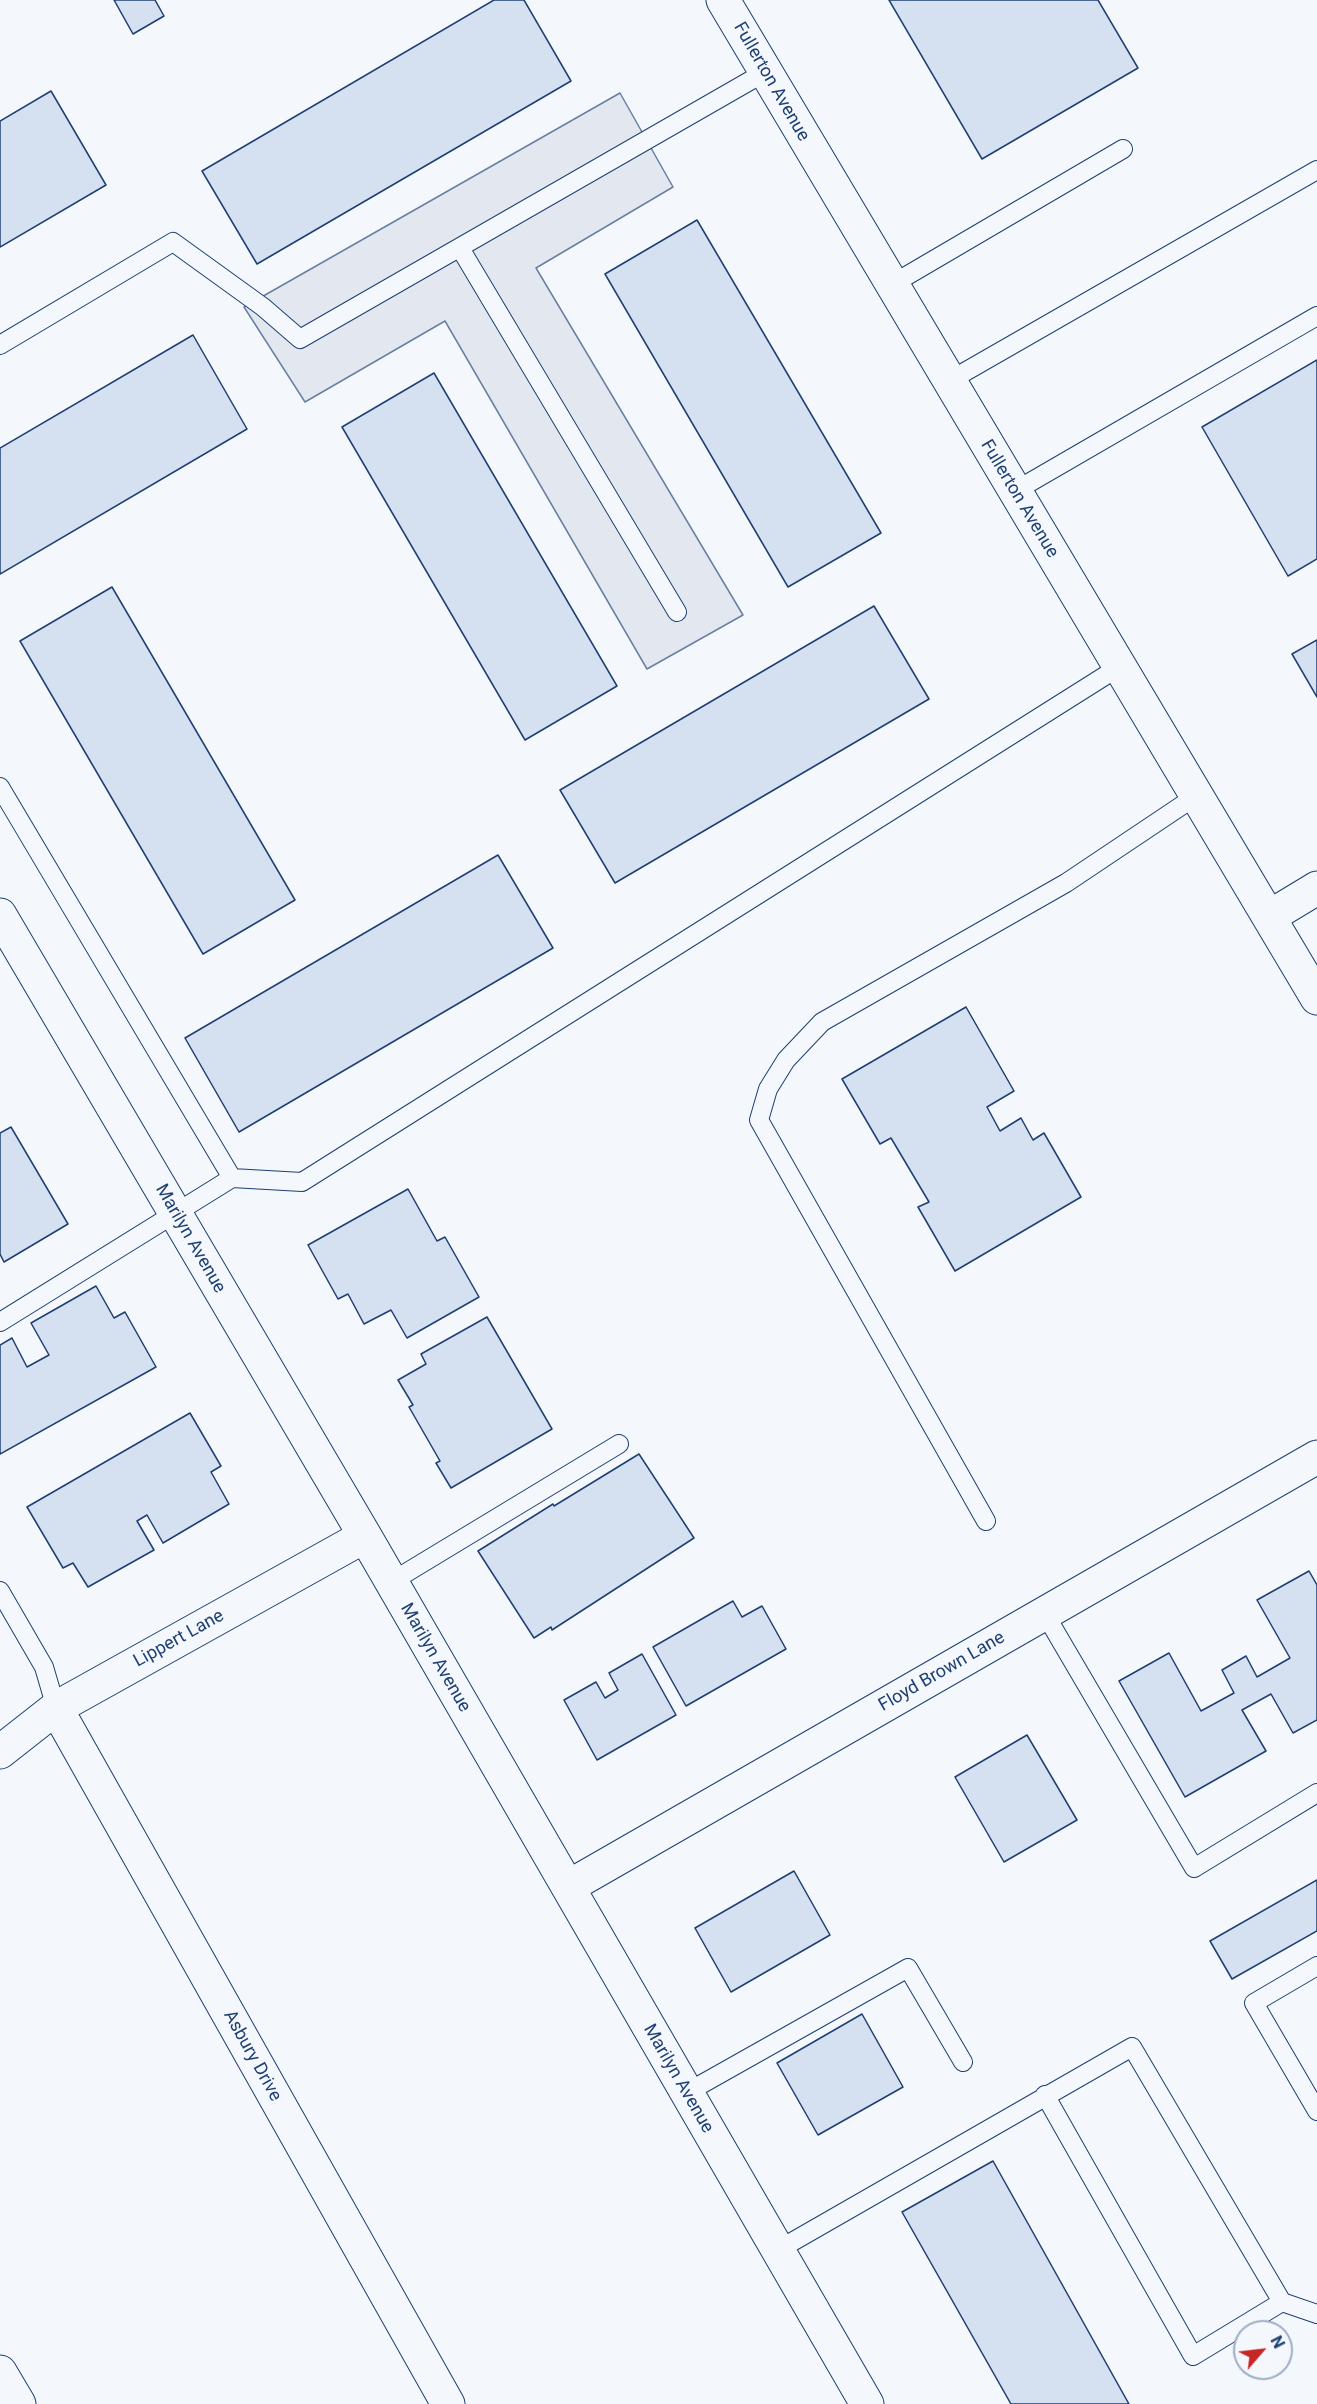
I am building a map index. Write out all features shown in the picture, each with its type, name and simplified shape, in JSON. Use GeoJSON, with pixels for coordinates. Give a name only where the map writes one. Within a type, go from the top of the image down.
{"type":"FeatureCollection","features":[{"type":"Feature","properties":{"kind":"street","name":"Fullerton Avenue"},"geometry":{"type":"LineString","coordinates":[[723,0],[1317,998]]}},
{"type":"Feature","properties":{"kind":"street"},"geometry":{"type":"LineString","coordinates":[[1269,917],[1317,888]]}},
{"type":"Feature","properties":{"kind":"street","name":"Marilyn Avenue"},"geometry":{"type":"LineString","coordinates":[[0,915],[365,1536],[867,2404]]}},
{"type":"Feature","properties":{"kind":"street","name":"Floyd Brown Lane"},"geometry":{"type":"LineString","coordinates":[[568,1887],[1317,1457]]}},
{"type":"Feature","properties":{"kind":"street","name":"Lippert Lane"},"geometry":{"type":"LineString","coordinates":[[0,1752],[56,1708],[365,1536]]}},
{"type":"Feature","properties":{"kind":"street","name":"Asbury Drive"},"geometry":{"type":"LineString","coordinates":[[56,1708],[448,2404]]}},
{"type":"Feature","properties":{"kind":"street"},"geometry":{"type":"LineString","coordinates":[[0,2372],[19,2404]]}},
{"type":"Feature","properties":{"kind":"lane"},"geometry":{"type":"LineString","coordinates":[[0,345],[173,242],[263,308],[300,339],[698,108],[767,71]]}},
{"type":"Feature","properties":{"kind":"lane"},"geometry":{"type":"LineString","coordinates":[[891,285],[1123,149]]}},
{"type":"Feature","properties":{"kind":"lane"},"geometry":{"type":"LineString","coordinates":[[949,381],[1317,170]]}},
{"type":"Feature","properties":{"kind":"lane"},"geometry":{"type":"LineString","coordinates":[[460,248],[677,612]]}},
{"type":"Feature","properties":{"kind":"lane"},"geometry":{"type":"LineString","coordinates":[[1015,491],[1317,316]]}},
{"type":"Feature","properties":{"kind":"lane"},"geometry":{"type":"LineString","coordinates":[[0,1322],[231,1178],[302,1182],[1119,667]]}},
{"type":"Feature","properties":{"kind":"lane"},"geometry":{"type":"LineString","coordinates":[[0,787],[231,1178]]}},
{"type":"Feature","properties":{"kind":"lane"},"geometry":{"type":"LineString","coordinates":[[986,1521],[759,1120],[768,1089],[786,1060],[822,1022],[1066,884],[1196,796]]}},
{"type":"Feature","properties":{"kind":"lane"},"geometry":{"type":"LineString","coordinates":[[391,1582],[619,1444]]}},
{"type":"Feature","properties":{"kind":"lane"},"geometry":{"type":"LineString","coordinates":[[0,1591],[44,1667],[56,1708]]}},
{"type":"Feature","properties":{"kind":"lane"},"geometry":{"type":"LineString","coordinates":[[1045,1614],[1194,1868],[1317,1793]]}},
{"type":"Feature","properties":{"kind":"lane"},"geometry":{"type":"LineString","coordinates":[[1317,1966],[1254,2003],[1317,2111]]}},
{"type":"Feature","properties":{"kind":"lane"},"geometry":{"type":"LineString","coordinates":[[686,2093],[908,1968],[963,2062]]}},
{"type":"Feature","properties":{"kind":"lane"},"geometry":{"type":"LineString","coordinates":[[778,2250],[1132,2047],[1282,2302],[1317,2314]]}},
{"type":"Feature","properties":{"kind":"lane"},"geometry":{"type":"LineString","coordinates":[[1045,2095],[1193,2356],[1282,2302]]}},
{"type":"Feature","properties":{"kind":"shaded area"},"geometry":{"type":"Polygon","coordinates":[[[620,93],[673,187],[536,268],[743,615],[647,669],[445,321],[305,402],[244,307],[620,93]]]}},
{"type":"Feature","properties":{"kind":"building"},"geometry":{"type":"Polygon","coordinates":[[[114,0],[155,0],[164,16],[133,34],[114,0]]]}},
{"type":"Feature","properties":{"kind":"building"},"geometry":{"type":"Polygon","coordinates":[[[494,0],[524,0],[571,81],[257,264],[202,171],[494,0]]]}},
{"type":"Feature","properties":{"kind":"building"},"geometry":{"type":"Polygon","coordinates":[[[889,0],[1098,0],[1138,68],[982,159],[889,0]]]}},
{"type":"Feature","properties":{"kind":"building"},"geometry":{"type":"Polygon","coordinates":[[[51,91],[106,185],[0,247],[0,121],[51,91]]]}},
{"type":"Feature","properties":{"kind":"building"},"geometry":{"type":"Polygon","coordinates":[[[697,220],[881,533],[788,587],[605,274],[697,220]]]}},
{"type":"Feature","properties":{"kind":"building"},"geometry":{"type":"Polygon","coordinates":[[[193,335],[247,429],[0,574],[0,448],[193,335]]]}},
{"type":"Feature","properties":{"kind":"building"},"geometry":{"type":"Polygon","coordinates":[[[1317,360],[1317,559],[1288,576],[1202,427],[1317,360]]]}},
{"type":"Feature","properties":{"kind":"building"},"geometry":{"type":"Polygon","coordinates":[[[434,373],[617,686],[525,740],[342,427],[434,373]]]}},
{"type":"Feature","properties":{"kind":"building"},"geometry":{"type":"Polygon","coordinates":[[[112,587],[295,900],[203,954],[20,641],[112,587]]]}},
{"type":"Feature","properties":{"kind":"building"},"geometry":{"type":"Polygon","coordinates":[[[874,606],[929,699],[615,883],[560,790],[874,606]]]}},
{"type":"Feature","properties":{"kind":"building"},"geometry":{"type":"Polygon","coordinates":[[[1317,640],[1317,697],[1292,654],[1317,640]]]}},
{"type":"Feature","properties":{"kind":"building"},"geometry":{"type":"Polygon","coordinates":[[[498,855],[553,948],[239,1132],[185,1038],[498,855]]]}},
{"type":"Feature","properties":{"kind":"building"},"geometry":{"type":"Polygon","coordinates":[[[966,1007],[1014,1091],[987,1107],[1000,1131],[1021,1118],[1033,1140],[1044,1133],[1081,1197],[955,1271],[918,1207],[929,1202],[891,1138],[880,1144],[842,1079],[966,1007]]]}},
{"type":"Feature","properties":{"kind":"building"},"geometry":{"type":"Polygon","coordinates":[[[11,1127],[68,1224],[4,1262],[0,1254],[0,1133],[11,1127]]]}},
{"type":"Feature","properties":{"kind":"building"},"geometry":{"type":"Polygon","coordinates":[[[408,1189],[437,1241],[445,1237],[479,1297],[407,1338],[391,1310],[364,1324],[348,1294],[338,1299],[308,1245],[408,1189]]]}},
{"type":"Feature","properties":{"kind":"building"},"geometry":{"type":"Polygon","coordinates":[[[96,1286],[114,1318],[125,1312],[156,1367],[0,1454],[0,1345],[12,1338],[27,1367],[49,1355],[31,1323],[96,1286]]]}},
{"type":"Feature","properties":{"kind":"building"},"geometry":{"type":"Polygon","coordinates":[[[487,1317],[552,1429],[451,1488],[436,1463],[440,1461],[409,1407],[413,1405],[398,1380],[426,1364],[421,1354],[487,1317]]]}},
{"type":"Feature","properties":{"kind":"building"},"geometry":{"type":"Polygon","coordinates":[[[190,1413],[221,1466],[211,1472],[229,1504],[163,1543],[147,1515],[137,1521],[154,1550],[88,1587],[73,1563],[63,1568],[27,1507],[190,1413]]]}},
{"type":"Feature","properties":{"kind":"building"},"geometry":{"type":"Polygon","coordinates":[[[639,1454],[694,1538],[552,1630],[551,1627],[534,1638],[478,1551],[639,1454]]]}},
{"type":"Feature","properties":{"kind":"building"},"geometry":{"type":"Polygon","coordinates":[[[1309,1571],[1317,1585],[1317,1720],[1293,1733],[1271,1694],[1242,1710],[1266,1751],[1185,1797],[1119,1681],[1169,1653],[1201,1711],[1234,1693],[1222,1670],[1246,1656],[1257,1677],[1290,1658],[1257,1600],[1309,1571]]]}},
{"type":"Feature","properties":{"kind":"building"},"geometry":{"type":"Polygon","coordinates":[[[733,1601],[742,1617],[762,1606],[786,1649],[686,1706],[653,1647],[733,1601]]]}},
{"type":"Feature","properties":{"kind":"building"},"geometry":{"type":"Polygon","coordinates":[[[642,1654],[676,1715],[597,1760],[564,1700],[596,1682],[605,1698],[618,1690],[609,1673],[642,1654]]]}},
{"type":"Feature","properties":{"kind":"building"},"geometry":{"type":"Polygon","coordinates":[[[1027,1735],[1077,1820],[1004,1862],[955,1777],[1027,1735]]]}},
{"type":"Feature","properties":{"kind":"building"},"geometry":{"type":"Polygon","coordinates":[[[794,1871],[830,1935],[731,1992],[695,1928],[794,1871]]]}},
{"type":"Feature","properties":{"kind":"building"},"geometry":{"type":"Polygon","coordinates":[[[1317,1880],[1317,1931],[1232,1979],[1210,1941],[1317,1880]]]}},
{"type":"Feature","properties":{"kind":"building"},"geometry":{"type":"Polygon","coordinates":[[[862,2014],[903,2087],[818,2135],[777,2063],[862,2014]]]}},
{"type":"Feature","properties":{"kind":"building"},"geometry":{"type":"Polygon","coordinates":[[[993,2161],[1129,2404],[1011,2404],[902,2212],[993,2161]]]}}]}
